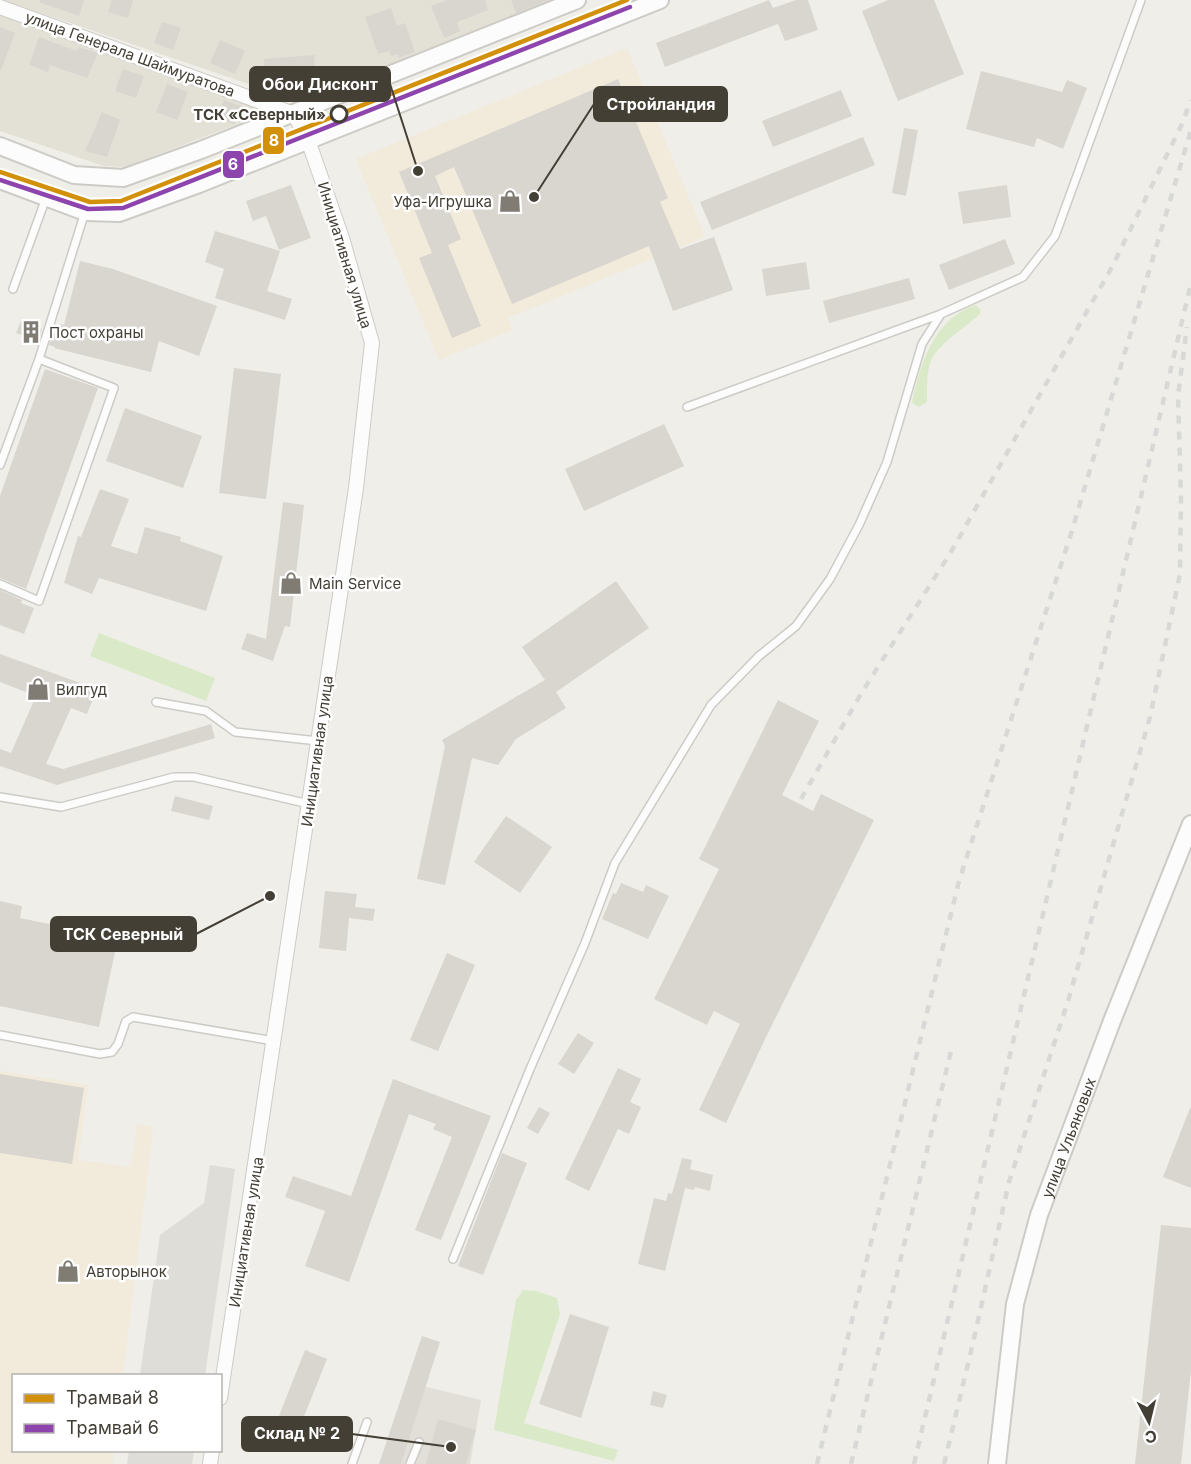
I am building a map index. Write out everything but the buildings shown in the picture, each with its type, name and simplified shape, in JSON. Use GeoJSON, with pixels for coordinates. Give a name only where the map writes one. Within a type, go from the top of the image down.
{"type":"FeatureCollection","features":[{"type":"Feature","properties":{"kind":"street"},"geometry":{"type":"LineString","coordinates":[[0,146],[74,175],[123,178],[294,114],[577,0]]}},
{"type":"Feature","properties":{"kind":"street"},"geometry":{"type":"LineString","coordinates":[[0,180],[85,212],[119,213],[199,184],[660,0]]}},
{"type":"Feature","properties":{"kind":"street","name":"улица Генерала Шаймуратова"},"geometry":{"type":"LineString","coordinates":[[0,7],[294,114]]}},
{"type":"Feature","properties":{"kind":"street","name":"Инициативная улица"},"geometry":{"type":"LineString","coordinates":[[222,1385],[356,488],[372,343],[342,238],[308,140],[294,114]]}},
{"type":"Feature","properties":{"kind":"street","name":"улица Ульяновых"},"geometry":{"type":"LineString","coordinates":[[998,1464],[1015,1304],[1039,1215],[1112,1021],[1187,846],[1191,824]]}},
{"type":"Feature","properties":{"kind":"lane"},"geometry":{"type":"LineString","coordinates":[[687,407],[941,314],[1023,277],[1055,236],[1141,0]]}},
{"type":"Feature","properties":{"kind":"lane"},"geometry":{"type":"LineString","coordinates":[[13,289],[46,198]]}},
{"type":"Feature","properties":{"kind":"lane"},"geometry":{"type":"LineString","coordinates":[[0,465],[39,359],[85,212]]}},
{"type":"Feature","properties":{"kind":"lane"},"geometry":{"type":"LineString","coordinates":[[453,1259],[530,1069],[585,943],[615,863],[711,705],[759,656],[796,626],[831,579],[859,525],[887,462],[922,344],[941,314]]}},
{"type":"Feature","properties":{"kind":"lane"},"geometry":{"type":"LineString","coordinates":[[0,584],[39,601],[114,388],[39,359]]}},
{"type":"Feature","properties":{"kind":"lane"},"geometry":{"type":"LineString","coordinates":[[156,702],[206,711],[235,732],[318,741]]}},
{"type":"Feature","properties":{"kind":"lane"},"geometry":{"type":"LineString","coordinates":[[0,797],[61,807],[174,777],[194,777],[309,804]]}},
{"type":"Feature","properties":{"kind":"lane"},"geometry":{"type":"LineString","coordinates":[[0,1035],[100,1054],[112,1052],[118,1044],[126,1021],[133,1017],[274,1041]]}},
{"type":"Feature","properties":{"kind":"lane"},"geometry":{"type":"LineString","coordinates":[[352,1464],[367,1422]]}},
{"type":"Feature","properties":{"kind":"lane"},"geometry":{"type":"LineString","coordinates":[[410,1464],[419,1442]]}},
{"type":"Feature","properties":{"kind":"shaded area"},"geometry":{"type":"Polygon","coordinates":[[[3,0],[555,0],[298,101],[3,0]]]}},
{"type":"Feature","properties":{"kind":"shaded area"},"geometry":{"type":"Polygon","coordinates":[[[0,11],[278,109],[124,167],[104,166],[0,131],[0,11]]]}},
{"type":"Feature","properties":{"kind":"shaded area"},"geometry":{"type":"Polygon","coordinates":[[[627,48],[705,237],[508,318],[512,330],[439,360],[356,159],[627,48]]]}},
{"type":"Feature","properties":{"kind":"shaded area","name":"Авторынок"},"geometry":{"type":"Polygon","coordinates":[[[0,1071],[88,1085],[78,1160],[131,1167],[137,1124],[153,1127],[123,1374],[12,1374],[12,1452],[114,1452],[112,1464],[0,1464],[0,1071]]]}},
{"type":"Feature","properties":{"kind":"shaded area"},"geometry":{"type":"Polygon","coordinates":[[[210,1165],[235,1169],[205,1374],[140,1374],[160,1235],[204,1203],[210,1165]]]}},
{"type":"Feature","properties":{"kind":"shaded area"},"geometry":{"type":"Polygon","coordinates":[[[418,1385],[481,1400],[470,1464],[391,1464],[418,1385]]]}},
{"type":"Feature","properties":{"kind":"shaded area"},"geometry":{"type":"Polygon","coordinates":[[[129,1452],[194,1452],[192,1464],[127,1464],[129,1452]]]}},
{"type":"Feature","properties":{"kind":"green space"},"geometry":{"type":"Polygon","coordinates":[[[976,305],[981,310],[980,314],[944,343],[931,360],[927,378],[927,402],[919,407],[912,403],[919,373],[939,331],[949,320],[976,305]]]}},
{"type":"Feature","properties":{"kind":"green space"},"geometry":{"type":"Polygon","coordinates":[[[99,633],[215,678],[206,701],[90,656],[99,633]]]}},
{"type":"Feature","properties":{"kind":"green space"},"geometry":{"type":"Polygon","coordinates":[[[523,1290],[536,1291],[557,1298],[560,1314],[524,1423],[618,1450],[614,1461],[494,1430],[516,1300],[523,1290]]]}},
{"type":"Feature","properties":{"kind":"railway"},"geometry":{"type":"LineString","coordinates":[[801,799],[862,692],[951,552],[1112,267],[1182,124],[1191,100]]}},
{"type":"Feature","properties":{"kind":"railway"},"geometry":{"type":"LineString","coordinates":[[817,1464],[959,881],[1070,537],[1191,130]]}},
{"type":"Feature","properties":{"kind":"railway"},"geometry":{"type":"LineString","coordinates":[[914,1464],[1191,283]]}},
{"type":"Feature","properties":{"kind":"railway"},"geometry":{"type":"LineString","coordinates":[[944,1464],[1009,1182],[1068,1001],[1150,717],[1180,574],[1181,498],[1178,396],[1187,327]]}},
{"type":"Feature","properties":{"kind":"railway"},"geometry":{"type":"LineString","coordinates":[[851,1464],[951,1051]]}},
{"type":"Feature","properties":{"kind":"tram line","name":"8"},"geometry":{"type":"LineString","coordinates":[[0,172],[90,202],[121,201],[627,0]]}},
{"type":"Feature","properties":{"kind":"tram line","name":"6"},"geometry":{"type":"LineString","coordinates":[[0,180],[88,209],[123,208],[630,7]]}},
{"type":"Feature","properties":{"kind":"place","name":"ТСК «Северный»"},"geometry":{"type":"Point","coordinates":[339,114]}},
{"type":"Feature","properties":{"kind":"place","name":"Обои Дисконт"},"geometry":{"type":"Point","coordinates":[418,171]}},
{"type":"Feature","properties":{"kind":"place","name":"Стройландия"},"geometry":{"type":"Point","coordinates":[534,197]}},
{"type":"Feature","properties":{"kind":"place","name":"Уфа-Игрушка"},"geometry":{"type":"Point","coordinates":[510,201]}},
{"type":"Feature","properties":{"kind":"place","name":"Пост охраны"},"geometry":{"type":"Point","coordinates":[31,332]}},
{"type":"Feature","properties":{"kind":"place","name":"Main Service"},"geometry":{"type":"Point","coordinates":[291,583]}},
{"type":"Feature","properties":{"kind":"place","name":"Вилгуд"},"geometry":{"type":"Point","coordinates":[38,689]}},
{"type":"Feature","properties":{"kind":"place","name":"ТСК Северный"},"geometry":{"type":"Point","coordinates":[270,896]}},
{"type":"Feature","properties":{"kind":"place","name":"Авторынок"},"geometry":{"type":"Point","coordinates":[68,1271]}},
{"type":"Feature","properties":{"kind":"place","name":"Склад № 2"},"geometry":{"type":"Point","coordinates":[451,1447]}}]}
